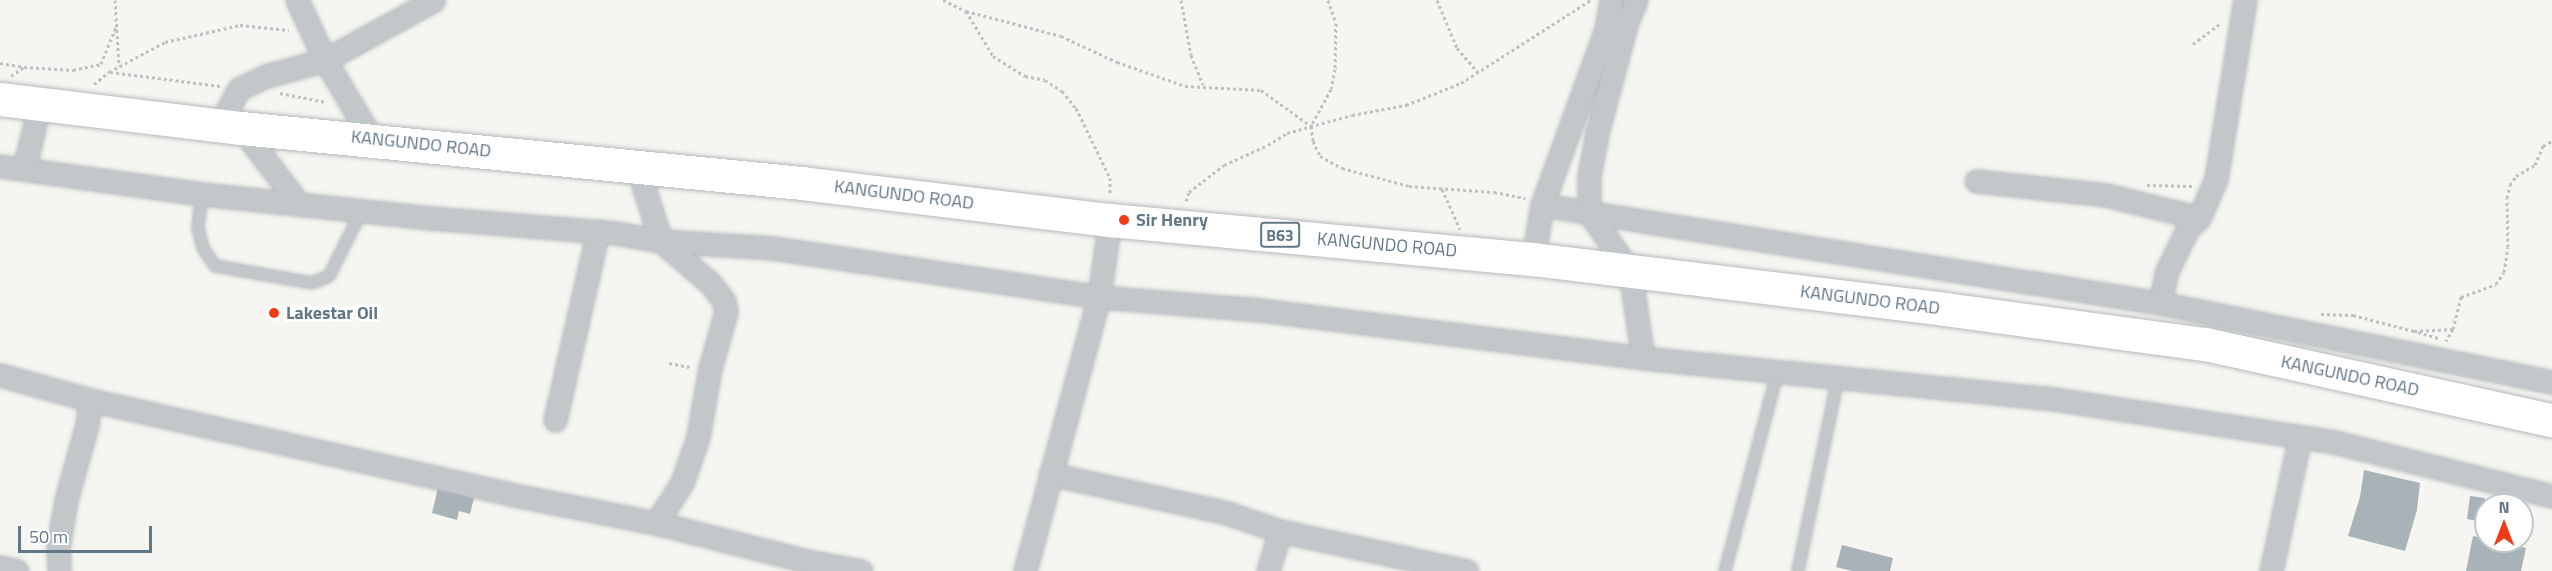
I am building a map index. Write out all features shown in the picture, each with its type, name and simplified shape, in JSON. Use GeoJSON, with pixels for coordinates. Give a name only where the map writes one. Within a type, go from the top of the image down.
{"type":"FeatureCollection","features":[{"type":"Feature","properties":{"kind":"highway","name":"KANGUNDO ROAD"},"geometry":{"type":"LineString","coordinates":[[4,88],[55,105],[230,126],[802,183],[1110,220],[1533,259],[2182,340],[2552,420]]}},
{"type":"Feature","properties":{"kind":"street"},"geometry":{"type":"LineString","coordinates":[[297,0],[325,60],[372,139]]}},
{"type":"Feature","properties":{"kind":"street"},"geometry":{"type":"LineString","coordinates":[[299,204],[230,126],[239,88],[266,76],[325,60],[434,0]]}},
{"type":"Feature","properties":{"kind":"street"},"geometry":{"type":"LineString","coordinates":[[1533,259],[1542,205],[1606,29],[1611,0]]}},
{"type":"Feature","properties":{"kind":"street"},"geometry":{"type":"LineString","coordinates":[[1636,0],[1627,21],[1597,133],[1589,176],[1589,213],[1630,271],[1643,358]]}},
{"type":"Feature","properties":{"kind":"street"},"geometry":{"type":"LineString","coordinates":[[2160,303],[2167,271],[2188,228],[2199,218],[2218,168],[2244,3]]}},
{"type":"Feature","properties":{"kind":"street"},"geometry":{"type":"LineString","coordinates":[[24,169],[55,105]]}},
{"type":"Feature","properties":{"kind":"street"},"geometry":{"type":"LineString","coordinates":[[0,166],[202,194],[431,218],[598,231],[661,241],[773,248],[1099,297],[1259,310],[1643,358],[2047,398],[2334,442],[2552,496]]}},
{"type":"Feature","properties":{"kind":"street"},"geometry":{"type":"LineString","coordinates":[[637,166],[661,241],[711,285],[724,301],[726,312],[710,368],[698,437],[682,483],[656,523]]}},
{"type":"Feature","properties":{"kind":"street"},"geometry":{"type":"LineString","coordinates":[[1976,181],[2106,195],[2199,218]]}},
{"type":"Feature","properties":{"kind":"street"},"geometry":{"type":"LineString","coordinates":[[1542,205],[2160,303],[2445,351],[2552,382]]}},
{"type":"Feature","properties":{"kind":"street"},"geometry":{"type":"LineString","coordinates":[[1024,571],[1099,297],[1110,220]]}},
{"type":"Feature","properties":{"kind":"street"},"geometry":{"type":"LineString","coordinates":[[555,420],[598,231]]}},
{"type":"Feature","properties":{"kind":"street"},"geometry":{"type":"LineString","coordinates":[[0,375],[90,400],[509,494],[656,523],[802,560],[861,571]]}},
{"type":"Feature","properties":{"kind":"street"},"geometry":{"type":"LineString","coordinates":[[59,571],[58,547],[66,500],[87,425],[90,400]]}},
{"type":"Feature","properties":{"kind":"street"},"geometry":{"type":"LineString","coordinates":[[2271,571],[2300,437]]}},
{"type":"Feature","properties":{"kind":"street"},"geometry":{"type":"LineString","coordinates":[[1050,474],[1227,513],[1280,531],[1467,571]]}},
{"type":"Feature","properties":{"kind":"street"},"geometry":{"type":"LineString","coordinates":[[1268,571],[1280,531]]}},
{"type":"Feature","properties":{"kind":"street"},"geometry":{"type":"LineString","coordinates":[[0,567],[17,571]]}},
{"type":"Feature","properties":{"kind":"lane"},"geometry":{"type":"LineString","coordinates":[[202,194],[198,228],[203,249],[215,267],[312,283],[328,276],[362,210]]}},
{"type":"Feature","properties":{"kind":"lane"},"geometry":{"type":"LineString","coordinates":[[1725,571],[1778,370]]}},
{"type":"Feature","properties":{"kind":"lane"},"geometry":{"type":"LineString","coordinates":[[1798,571],[1838,377]]}},
{"type":"Feature","properties":{"kind":"path"},"geometry":{"type":"LineString","coordinates":[[115,0],[119,66]]}},
{"type":"Feature","properties":{"kind":"path"},"geometry":{"type":"LineString","coordinates":[[943,0],[966,11],[1061,36],[1117,62],[1185,86],[1261,90],[1311,126]]}},
{"type":"Feature","properties":{"kind":"path"},"geometry":{"type":"LineString","coordinates":[[1181,0],[1191,55],[1198,77],[1205,86]]}},
{"type":"Feature","properties":{"kind":"path"},"geometry":{"type":"LineString","coordinates":[[1328,0],[1336,23],[1335,69],[1331,89],[1311,126],[1313,141],[1320,156],[1341,168],[1409,186],[1515,194],[1542,205]]}},
{"type":"Feature","properties":{"kind":"path"},"geometry":{"type":"LineString","coordinates":[[1437,0],[1457,48],[1478,72]]}},
{"type":"Feature","properties":{"kind":"path"},"geometry":{"type":"LineString","coordinates":[[1177,226],[1189,192],[1224,165],[1268,145],[1287,133],[1428,98],[1478,72],[1591,0]]}},
{"type":"Feature","properties":{"kind":"path"},"geometry":{"type":"LineString","coordinates":[[2193,44],[2244,3]]}},
{"type":"Feature","properties":{"kind":"path"},"geometry":{"type":"LineString","coordinates":[[966,11],[993,56],[1025,76],[1045,80],[1062,91],[1076,108],[1110,178],[1110,220]]}},
{"type":"Feature","properties":{"kind":"path"},"geometry":{"type":"LineString","coordinates":[[55,105],[119,66],[165,42],[240,25],[312,32]]}},
{"type":"Feature","properties":{"kind":"path"},"geometry":{"type":"LineString","coordinates":[[0,63],[72,70],[101,64],[116,27]]}},
{"type":"Feature","properties":{"kind":"path"},"geometry":{"type":"LineString","coordinates":[[4,88],[24,67]]}},
{"type":"Feature","properties":{"kind":"path"},"geometry":{"type":"LineString","coordinates":[[2415,330],[2445,351],[2461,297],[2496,284],[2504,272],[2508,247],[2507,198],[2510,185],[2516,176],[2535,165],[2543,146],[2552,141]]}},
{"type":"Feature","properties":{"kind":"path"},"geometry":{"type":"LineString","coordinates":[[2136,185],[2172,184],[2212,188]]}},
{"type":"Feature","properties":{"kind":"path"},"geometry":{"type":"LineString","coordinates":[[1442,189],[1472,253]]}},
{"type":"Feature","properties":{"kind":"path"},"geometry":{"type":"LineString","coordinates":[[2311,316],[2353,315],[2415,330],[2453,329]]}},
{"type":"Feature","properties":{"kind":"building"},"geometry":{"type":"Polygon","coordinates":[[[2364,470],[2420,483],[2417,510],[2405,551],[2348,536],[2360,497],[2364,470]]]}},
{"type":"Feature","properties":{"kind":"building"},"geometry":{"type":"Polygon","coordinates":[[[438,488],[474,498],[470,514],[459,511],[457,520],[432,513],[438,488]]]}},
{"type":"Feature","properties":{"kind":"building"},"geometry":{"type":"Polygon","coordinates":[[[2470,496],[2474,497],[2474,520],[2467,519],[2470,496]]]}},
{"type":"Feature","properties":{"kind":"building"},"geometry":{"type":"Polygon","coordinates":[[[2473,536],[2474,553],[2525,553],[2521,571],[2466,571],[2473,536]]]}},
{"type":"Feature","properties":{"kind":"building"},"geometry":{"type":"Polygon","coordinates":[[[1842,545],[1893,558],[1890,571],[1852,571],[1836,567],[1842,545]]]}},
{"type":"Feature","properties":{"kind":"place","name":"Sir Henry"},"geometry":{"type":"Point","coordinates":[1124,220]}},
{"type":"Feature","properties":{"kind":"place","name":"Lakestar Oil"},"geometry":{"type":"Point","coordinates":[274,313]}}]}
